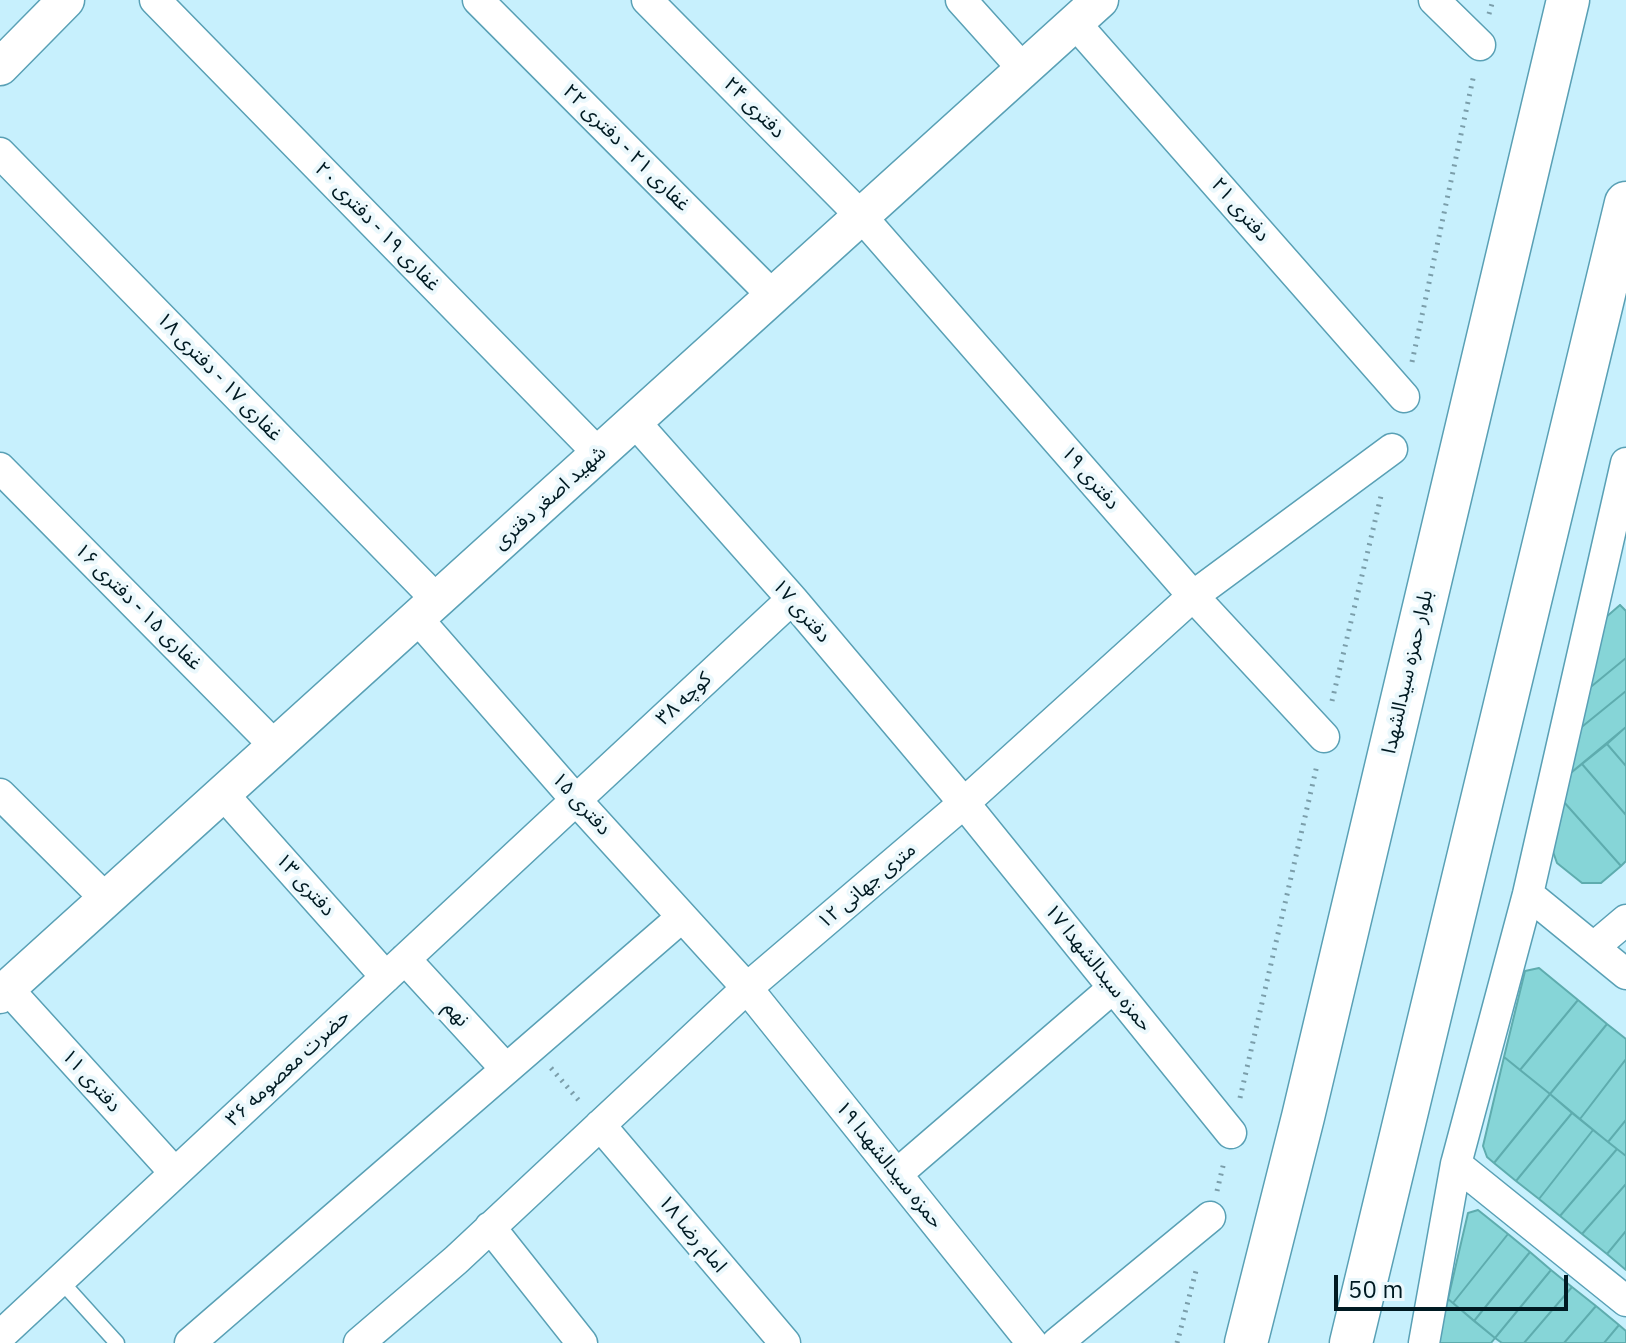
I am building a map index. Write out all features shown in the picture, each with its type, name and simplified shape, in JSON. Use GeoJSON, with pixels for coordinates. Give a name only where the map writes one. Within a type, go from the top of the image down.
{"type":"FeatureCollection","features":[{"type":"Feature","properties":{"kind":"main road","name":"بلوار حمزه سیدالشهدا"},"geometry":{"type":"LineString","coordinates":[[1246,1343],[1314,1071],[1568,0]]}},
{"type":"Feature","properties":{"kind":"main road"},"geometry":{"type":"LineString","coordinates":[[1351,1343],[1626,203]]}},
{"type":"Feature","properties":{"kind":"street"},"geometry":{"type":"LineString","coordinates":[[0,67],[66,0]]}},
{"type":"Feature","properties":{"kind":"street","name":"غفاری ۱۹ - دفتری ۲۰"},"geometry":{"type":"LineString","coordinates":[[155,0],[599,454]]}},
{"type":"Feature","properties":{"kind":"street","name":"غفاری ۲۱ - دفتری ۲۲"},"geometry":{"type":"LineString","coordinates":[[478,0],[773,296]]}},
{"type":"Feature","properties":{"kind":"street","name":"دفتری ۲۴"},"geometry":{"type":"LineString","coordinates":[[647,0],[861,216]]}},
{"type":"Feature","properties":{"kind":"street"},"geometry":{"type":"LineString","coordinates":[[961,0],[1023,69]]}},
{"type":"Feature","properties":{"kind":"street"},"geometry":{"type":"LineString","coordinates":[[1434,0],[1480,45]]}},
{"type":"Feature","properties":{"kind":"street","name":"شهید اصغر دفتری"},"geometry":{"type":"LineString","coordinates":[[4,992],[1088,12]]}},
{"type":"Feature","properties":{"kind":"street","name":"دفتری ۲۱"},"geometry":{"type":"LineString","coordinates":[[1088,12],[1404,397]]}},
{"type":"Feature","properties":{"kind":"street","name":"غفاری ۱۷ - دفتری ۱۸"},"geometry":{"type":"LineString","coordinates":[[0,153],[427,609]]}},
{"type":"Feature","properties":{"kind":"street","name":"دفتری ۱۹"},"geometry":{"type":"LineString","coordinates":[[861,216],[1193,596],[1324,737]]}},
{"type":"Feature","properties":{"kind":"street","name":"دفتری ۱۷"},"geometry":{"type":"LineString","coordinates":[[634,421],[792,599],[964,803]]}},
{"type":"Feature","properties":{"kind":"street","name":"۱۲ متری جهانی"},"geometry":{"type":"LineString","coordinates":[[359,1343],[456,1260],[747,988],[964,803],[1193,596],[1392,449]]}},
{"type":"Feature","properties":{"kind":"street"},"geometry":{"type":"LineString","coordinates":[[1424,1343],[1456,1164],[1528,894],[1626,463]]}},
{"type":"Feature","properties":{"kind":"street","name":"غفاری ۱۵ - دفتری ۱۶"},"geometry":{"type":"LineString","coordinates":[[0,468],[275,746]]}},
{"type":"Feature","properties":{"kind":"street"},"geometry":{"type":"LineString","coordinates":[[1595,593],[1626,568]]}},
{"type":"Feature","properties":{"kind":"street","name":"کوچه ۳۸"},"geometry":{"type":"LineString","coordinates":[[576,800],[792,599]]}},
{"type":"Feature","properties":{"kind":"street","name":"دفتری ۱۵"},"geometry":{"type":"LineString","coordinates":[[427,609],[576,800],[747,988]]}},
{"type":"Feature","properties":{"kind":"street"},"geometry":{"type":"LineString","coordinates":[[0,794],[106,899]]}},
{"type":"Feature","properties":{"kind":"street","name":"دفتری ۱۳"},"geometry":{"type":"LineString","coordinates":[[223,794],[396,968]]}},
{"type":"Feature","properties":{"kind":"street","name":"حضرت معصومه ۳۶"},"geometry":{"type":"LineString","coordinates":[[0,1336],[576,800]]}},
{"type":"Feature","properties":{"kind":"street","name":"حمزه سیدالشهدا ۱۷"},"geometry":{"type":"LineString","coordinates":[[964,803],[1231,1133]]}},
{"type":"Feature","properties":{"kind":"street"},"geometry":{"type":"LineString","coordinates":[[1528,894],[1626,974]]}},
{"type":"Feature","properties":{"kind":"street"},"geometry":{"type":"LineString","coordinates":[[190,1343],[682,917]]}},
{"type":"Feature","properties":{"kind":"street"},"geometry":{"type":"LineString","coordinates":[[1594,947],[1626,920]]}},
{"type":"Feature","properties":{"kind":"street","name":"نهم"},"geometry":{"type":"LineString","coordinates":[[396,968],[506,1069]]}},
{"type":"Feature","properties":{"kind":"street","name":"حمزه سیدالشهدا ۱۹"},"geometry":{"type":"LineString","coordinates":[[747,988],[1032,1343]]}},
{"type":"Feature","properties":{"kind":"street"},"geometry":{"type":"LineString","coordinates":[[897,1174],[1113,988]]}},
{"type":"Feature","properties":{"kind":"street","name":"دفتری ۱۱"},"geometry":{"type":"LineString","coordinates":[[4,992],[175,1173]]}},
{"type":"Feature","properties":{"kind":"street","name":"امام رضا ۱۸"},"geometry":{"type":"LineString","coordinates":[[600,1125],[785,1343]]}},
{"type":"Feature","properties":{"kind":"street"},"geometry":{"type":"LineString","coordinates":[[1456,1164],[1626,1301]]}},
{"type":"Feature","properties":{"kind":"street"},"geometry":{"type":"LineString","coordinates":[[1057,1343],[1210,1217]]}},
{"type":"Feature","properties":{"kind":"street"},"geometry":{"type":"LineString","coordinates":[[490,1227],[582,1343]]}},
{"type":"Feature","properties":{"kind":"lane"},"geometry":{"type":"LineString","coordinates":[[60,1280],[117,1343]]}},
{"type":"Feature","properties":{"kind":"path"},"geometry":{"type":"LineString","coordinates":[[1404,397],[1480,45],[1493,0]]}},
{"type":"Feature","properties":{"kind":"path"},"geometry":{"type":"LineString","coordinates":[[1177,1343],[1231,1133],[1392,449]]}},
{"type":"Feature","properties":{"kind":"path"},"geometry":{"type":"LineString","coordinates":[[533,1046],[600,1125]]}},
{"type":"Feature","properties":{"kind":"building"},"geometry":{"type":"Polygon","coordinates":[[[1620,605],[1626,611],[1626,658],[1587,690],[1605,618],[1620,605]]]}},
{"type":"Feature","properties":{"kind":"building"},"geometry":{"type":"Polygon","coordinates":[[[1626,658],[1626,691],[1578,730],[1587,690],[1626,658]]]}},
{"type":"Feature","properties":{"kind":"building"},"geometry":{"type":"Polygon","coordinates":[[[1626,691],[1626,727],[1567,776],[1578,730],[1626,691]]]}},
{"type":"Feature","properties":{"kind":"building"},"geometry":{"type":"Polygon","coordinates":[[[1626,727],[1626,766],[1607,744],[1626,727]]]}},
{"type":"Feature","properties":{"kind":"building"},"geometry":{"type":"Polygon","coordinates":[[[1607,744],[1626,766],[1626,815],[1582,764],[1607,744]]]}},
{"type":"Feature","properties":{"kind":"building"},"geometry":{"type":"Polygon","coordinates":[[[1582,764],[1626,815],[1626,861],[1621,866],[1563,801],[1567,776],[1582,764]]]}},
{"type":"Feature","properties":{"kind":"building"},"geometry":{"type":"Polygon","coordinates":[[[1563,801],[1621,866],[1601,883],[1582,883],[1557,863],[1552,849],[1563,801]]]}},
{"type":"Feature","properties":{"kind":"building"},"geometry":{"type":"Polygon","coordinates":[[[1539,968],[1578,1000],[1520,1070],[1504,1057],[1525,971],[1539,968]]]}},
{"type":"Feature","properties":{"kind":"building"},"geometry":{"type":"Polygon","coordinates":[[[1578,1000],[1607,1024],[1550,1094],[1520,1070],[1578,1000]]]}},
{"type":"Feature","properties":{"kind":"building"},"geometry":{"type":"Polygon","coordinates":[[[1607,1024],[1626,1039],[1626,1059],[1580,1119],[1550,1094],[1607,1024]]]}},
{"type":"Feature","properties":{"kind":"building"},"geometry":{"type":"Polygon","coordinates":[[[1504,1057],[1550,1094],[1494,1163],[1487,1157],[1483,1146],[1504,1057]]]}},
{"type":"Feature","properties":{"kind":"building"},"geometry":{"type":"Polygon","coordinates":[[[1626,1059],[1626,1120],[1608,1142],[1580,1119],[1626,1059]]]}},
{"type":"Feature","properties":{"kind":"building"},"geometry":{"type":"Polygon","coordinates":[[[1550,1094],[1572,1113],[1516,1181],[1494,1163],[1550,1094]]]}},
{"type":"Feature","properties":{"kind":"building"},"geometry":{"type":"Polygon","coordinates":[[[1572,1113],[1593,1130],[1539,1199],[1516,1181],[1572,1113]]]}},
{"type":"Feature","properties":{"kind":"building"},"geometry":{"type":"Polygon","coordinates":[[[1626,1120],[1626,1156],[1608,1142],[1626,1120]]]}},
{"type":"Feature","properties":{"kind":"building"},"geometry":{"type":"Polygon","coordinates":[[[1593,1130],[1617,1149],[1560,1216],[1539,1199],[1593,1130]]]}},
{"type":"Feature","properties":{"kind":"building"},"geometry":{"type":"Polygon","coordinates":[[[1617,1149],[1626,1156],[1626,1184],[1582,1234],[1560,1216],[1617,1149]]]}},
{"type":"Feature","properties":{"kind":"building"},"geometry":{"type":"Polygon","coordinates":[[[1626,1184],[1626,1231],[1607,1254],[1582,1234],[1626,1184]]]}},
{"type":"Feature","properties":{"kind":"building"},"geometry":{"type":"Polygon","coordinates":[[[1478,1210],[1508,1234],[1453,1303],[1448,1299],[1468,1213],[1478,1210]]]}},
{"type":"Feature","properties":{"kind":"building"},"geometry":{"type":"Polygon","coordinates":[[[1626,1231],[1626,1270],[1607,1254],[1626,1231]]]}},
{"type":"Feature","properties":{"kind":"building"},"geometry":{"type":"Polygon","coordinates":[[[1508,1234],[1530,1252],[1474,1321],[1453,1303],[1508,1234]]]}},
{"type":"Feature","properties":{"kind":"building"},"geometry":{"type":"Polygon","coordinates":[[[1530,1252],[1551,1270],[1495,1338],[1474,1321],[1530,1252]]]}},
{"type":"Feature","properties":{"kind":"building"},"geometry":{"type":"Polygon","coordinates":[[[1551,1270],[1572,1287],[1524,1343],[1502,1343],[1495,1338],[1551,1270]]]}},
{"type":"Feature","properties":{"kind":"building"},"geometry":{"type":"Polygon","coordinates":[[[1572,1287],[1596,1306],[1564,1343],[1524,1343],[1572,1287]]]}},
{"type":"Feature","properties":{"kind":"building"},"geometry":{"type":"Polygon","coordinates":[[[1448,1299],[1495,1338],[1491,1343],[1438,1343],[1448,1299]]]}},
{"type":"Feature","properties":{"kind":"building"},"geometry":{"type":"Polygon","coordinates":[[[1596,1306],[1619,1325],[1604,1343],[1564,1343],[1596,1306]]]}},
{"type":"Feature","properties":{"kind":"building"},"geometry":{"type":"Polygon","coordinates":[[[1619,1325],[1626,1331],[1626,1343],[1604,1343],[1619,1325]]]}}]}
